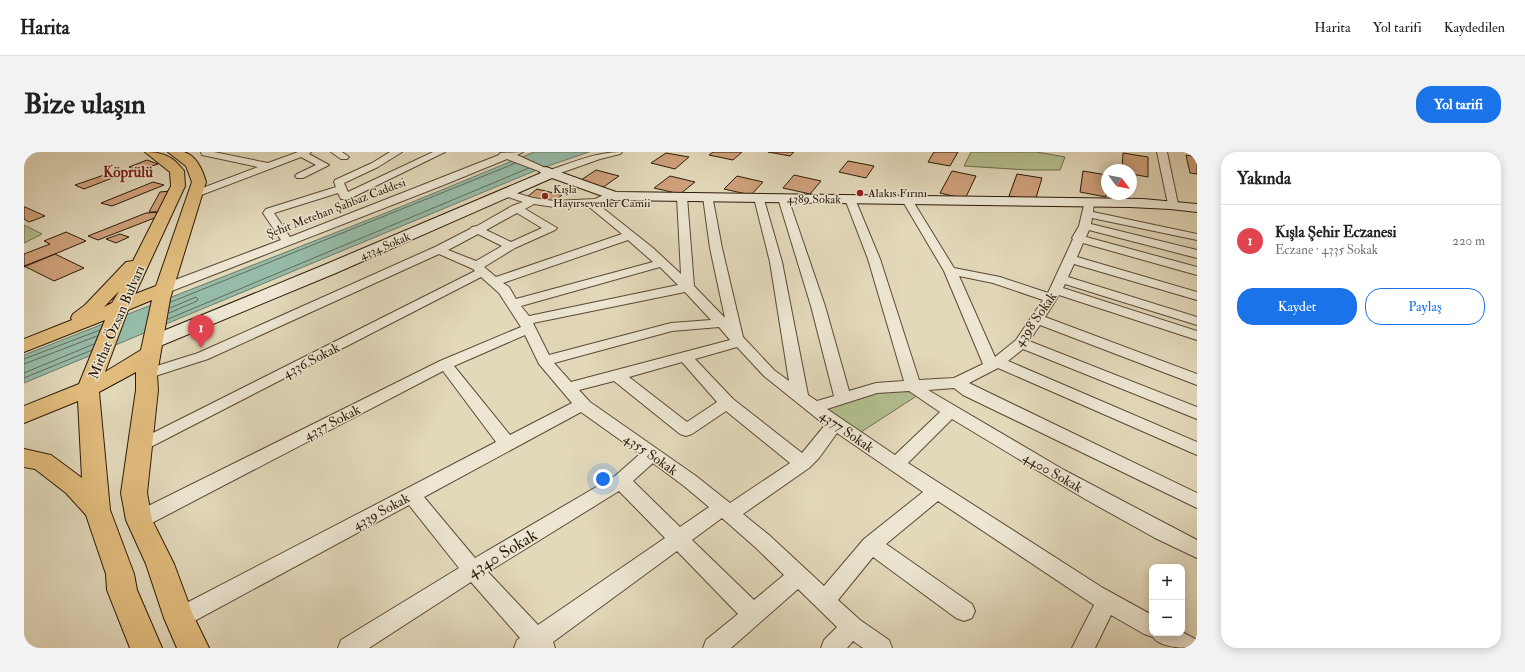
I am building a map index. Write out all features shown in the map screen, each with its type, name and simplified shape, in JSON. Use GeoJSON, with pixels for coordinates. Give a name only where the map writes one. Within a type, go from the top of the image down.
{"type":"FeatureCollection","features":[{"type":"Feature","properties":{"kind":"main road","name":"Mithat Özsan Bulvarı"},"geometry":{"type":"LineString","coordinates":[[146,648],[122,590],[120,574],[97,510],[93,381],[118,310],[178,186],[177,171],[166,161],[151,152]]}},
{"type":"Feature","properties":{"kind":"main road"},"geometry":{"type":"LineString","coordinates":[[174,152],[184,157],[196,168],[199,182],[162,294],[147,364],[134,494],[139,520],[160,564],[179,618],[193,648]]}},
{"type":"Feature","properties":{"kind":"main road","name":"4334 Sokak"},"geometry":{"type":"LineString","coordinates":[[147,364],[322,272],[506,193],[549,172]]}},
{"type":"Feature","properties":{"kind":"main road","name":"4389 Sokak"},"geometry":{"type":"LineString","coordinates":[[549,172],[612,195],[907,200],[1085,220],[1135,202],[1173,204],[1197,208]]}},
{"type":"Feature","properties":{"kind":"main road"},"geometry":{"type":"LineString","coordinates":[[30,344],[74,322],[92,309],[146,251]]}},
{"type":"Feature","properties":{"kind":"main road"},"geometry":{"type":"LineString","coordinates":[[30,344],[118,310],[137,300],[162,294]]}},
{"type":"Feature","properties":{"kind":"main road"},"geometry":{"type":"LineString","coordinates":[[93,381],[101,394],[118,387],[126,386],[147,364]]}},
{"type":"Feature","properties":{"kind":"main road"},"geometry":{"type":"LineString","coordinates":[[24,415],[93,381],[147,364]]}},
{"type":"Feature","properties":{"kind":"main road"},"geometry":{"type":"LineString","coordinates":[[24,458],[42,461],[74,486],[97,510]]}},
{"type":"Feature","properties":{"kind":"street"},"geometry":{"type":"LineString","coordinates":[[342,189],[375,165],[397,152]]}},
{"type":"Feature","properties":{"kind":"street"},"geometry":{"type":"LineString","coordinates":[[287,241],[268,213],[270,211],[342,189],[440,152]]}},
{"type":"Feature","properties":{"kind":"street"},"geometry":{"type":"LineString","coordinates":[[488,152],[512,155],[549,172]]}},
{"type":"Feature","properties":{"kind":"street","name":"4334 Sokak"},"geometry":{"type":"LineString","coordinates":[[549,172],[597,156],[617,152]]}},
{"type":"Feature","properties":{"kind":"street"},"geometry":{"type":"LineString","coordinates":[[1162,152],[1173,204]]}},
{"type":"Feature","properties":{"kind":"street"},"geometry":{"type":"LineString","coordinates":[[188,161],[206,153],[268,166]]}},
{"type":"Feature","properties":{"kind":"street"},"geometry":{"type":"LineString","coordinates":[[196,194],[304,153],[324,165],[300,176]]}},
{"type":"Feature","properties":{"kind":"street","name":"Şehit Metehan Şahbaz Caddesi"},"geometry":{"type":"LineString","coordinates":[[162,294],[287,241],[512,155]]}},
{"type":"Feature","properties":{"kind":"street"},"geometry":{"type":"LineString","coordinates":[[342,189],[363,212]]}},
{"type":"Feature","properties":{"kind":"street"},"geometry":{"type":"LineString","coordinates":[[506,193],[532,201],[554,204],[596,202],[612,195]]}},
{"type":"Feature","properties":{"kind":"street"},"geometry":{"type":"LineString","coordinates":[[682,197],[688,287]]}},
{"type":"Feature","properties":{"kind":"street"},"geometry":{"type":"LineString","coordinates":[[568,388],[685,357],[738,340],[716,248],[708,197]]}},
{"type":"Feature","properties":{"kind":"street"},"geometry":{"type":"LineString","coordinates":[[759,198],[776,262],[800,397]]}},
{"type":"Feature","properties":{"kind":"street"},"geometry":{"type":"LineString","coordinates":[[783,198],[813,291],[843,399]]}},
{"type":"Feature","properties":{"kind":"street"},"geometry":{"type":"LineString","coordinates":[[850,199],[874,259],[913,386]]}},
{"type":"Feature","properties":{"kind":"street"},"geometry":{"type":"LineString","coordinates":[[907,200],[950,271],[995,364],[1197,449]]}},
{"type":"Feature","properties":{"kind":"street"},"geometry":{"type":"LineString","coordinates":[[147,364],[203,356],[440,250],[476,229],[532,201]]}},
{"type":"Feature","properties":{"kind":"street","name":"4377 Sokak"},"geometry":{"type":"LineString","coordinates":[[596,202],[592,204],[630,235],[688,287],[769,373],[814,408],[835,424],[936,491],[1107,602],[1149,625]]}},
{"type":"Feature","properties":{"kind":"street"},"geometry":{"type":"LineString","coordinates":[[484,273],[511,246],[551,228],[516,208]]}},
{"type":"Feature","properties":{"kind":"street"},"geometry":{"type":"LineString","coordinates":[[1085,220],[1197,237]]}},
{"type":"Feature","properties":{"kind":"street"},"geometry":{"type":"LineString","coordinates":[[1085,220],[1197,254]]}},
{"type":"Feature","properties":{"kind":"street"},"geometry":{"type":"LineString","coordinates":[[1085,220],[1197,271]]}},
{"type":"Feature","properties":{"kind":"street","name":"4398 Sokak"},"geometry":{"type":"LineString","coordinates":[[814,408],[876,388],[957,383],[995,364],[1021,343],[1056,289],[1070,259],[1085,220]]}},
{"type":"Feature","properties":{"kind":"street"},"geometry":{"type":"LineString","coordinates":[[476,229],[511,246]]}},
{"type":"Feature","properties":{"kind":"street"},"geometry":{"type":"LineString","coordinates":[[484,273],[630,235]]}},
{"type":"Feature","properties":{"kind":"street","name":"4355 Sokak"},"geometry":{"type":"LineString","coordinates":[[440,250],[484,273],[504,290],[526,325],[544,361],[583,404],[690,481],[762,541],[852,627],[881,648]]}},
{"type":"Feature","properties":{"kind":"street"},"geometry":{"type":"LineString","coordinates":[[1070,259],[1197,296]]}},
{"type":"Feature","properties":{"kind":"street"},"geometry":{"type":"LineString","coordinates":[[512,304],[662,263]]}},
{"type":"Feature","properties":{"kind":"street"},"geometry":{"type":"LineString","coordinates":[[950,271],[1056,289],[1197,321]]}},
{"type":"Feature","properties":{"kind":"street","name":"4336 Sokak"},"geometry":{"type":"LineString","coordinates":[[139,448],[484,273]]}},
{"type":"Feature","properties":{"kind":"street","name":"4337 Sokak"},"geometry":{"type":"LineString","coordinates":[[139,520],[445,364],[526,325],[688,287]]}},
{"type":"Feature","properties":{"kind":"street"},"geometry":{"type":"LineString","coordinates":[[1056,289],[1197,336]]}},
{"type":"Feature","properties":{"kind":"street"},"geometry":{"type":"LineString","coordinates":[[1037,319],[1197,380]]}},
{"type":"Feature","properties":{"kind":"street"},"geometry":{"type":"LineString","coordinates":[[544,361],[671,328],[722,323]]}},
{"type":"Feature","properties":{"kind":"street"},"geometry":{"type":"LineString","coordinates":[[1021,343],[1197,412]]}},
{"type":"Feature","properties":{"kind":"street"},"geometry":{"type":"LineString","coordinates":[[685,357],[727,403],[803,463]]}},
{"type":"Feature","properties":{"kind":"street"},"geometry":{"type":"LineString","coordinates":[[445,364],[507,444]]}},
{"type":"Feature","properties":{"kind":"street"},"geometry":{"type":"LineString","coordinates":[[617,375],[686,430],[727,403]]}},
{"type":"Feature","properties":{"kind":"street"},"geometry":{"type":"LineString","coordinates":[[957,383],[969,391],[1197,501]]}},
{"type":"Feature","properties":{"kind":"street","name":"4400 Sokak"},"geometry":{"type":"LineString","coordinates":[[913,386],[951,412],[1032,461],[1136,520],[1197,550]]}},
{"type":"Feature","properties":{"kind":"street","name":"4339 Sokak"},"geometry":{"type":"LineString","coordinates":[[179,618],[583,404]]}},
{"type":"Feature","properties":{"kind":"street"},"geometry":{"type":"LineString","coordinates":[[896,464],[951,412]]}},
{"type":"Feature","properties":{"kind":"street"},"geometry":{"type":"LineString","coordinates":[[411,495],[536,645],[679,538],[726,511],[803,463],[813,454],[835,424]]}},
{"type":"Feature","properties":{"kind":"street","name":"4340 Sokak"},"geometry":{"type":"LineString","coordinates":[[349,648],[473,570],[621,481],[652,454]]}},
{"type":"Feature","properties":{"kind":"street"},"geometry":{"type":"LineString","coordinates":[[621,481],[754,615]]}},
{"type":"Feature","properties":{"kind":"street"},"geometry":{"type":"LineString","coordinates":[[824,601],[871,544],[936,491]]}},
{"type":"Feature","properties":{"kind":"street"},"geometry":{"type":"LineString","coordinates":[[871,544],[964,612]]}},
{"type":"Feature","properties":{"kind":"street"},"geometry":{"type":"LineString","coordinates":[[714,648],[798,576]]}},
{"type":"Feature","properties":{"kind":"street"},"geometry":{"type":"LineString","coordinates":[[1083,648],[1107,602]]}},
{"type":"Feature","properties":{"kind":"street"},"geometry":{"type":"LineString","coordinates":[[832,648],[852,627]]}},
{"type":"Feature","properties":{"kind":"street"},"geometry":{"type":"LineString","coordinates":[[1168,636],[1190,648]]}},
{"type":"Feature","properties":{"kind":"street"},"geometry":{"type":"LineString","coordinates":[[1194,648],[1197,638]]}},
{"type":"Feature","properties":{"kind":"shaded area"},"geometry":{"type":"Polygon","coordinates":[[[971,152],[1037,152],[1065,157],[1060,170],[1028,170],[964,166],[971,152]]]}},
{"type":"Feature","properties":{"kind":"shaded area"},"geometry":{"type":"Polygon","coordinates":[[[24,225],[42,234],[24,243],[24,225]]]}},
{"type":"Feature","properties":{"kind":"shaded area"},"geometry":{"type":"Polygon","coordinates":[[[910,387],[918,395],[861,432],[819,406],[876,388],[910,387]]]}},
{"type":"Feature","properties":{"kind":"water"},"geometry":{"type":"Polygon","coordinates":[[[534,152],[589,152],[539,169],[24,383],[24,355],[388,212],[534,152]]]}},
{"type":"Feature","properties":{"kind":"building"},"geometry":{"type":"Polygon","coordinates":[[[713,152],[742,152],[733,160],[709,155],[713,152]]]}},
{"type":"Feature","properties":{"kind":"building"},"geometry":{"type":"Polygon","coordinates":[[[768,152],[794,152],[790,156],[768,152]]]}},
{"type":"Feature","properties":{"kind":"building"},"geometry":{"type":"Polygon","coordinates":[[[934,152],[958,152],[950,166],[928,162],[934,152]]]}},
{"type":"Feature","properties":{"kind":"building"},"geometry":{"type":"Polygon","coordinates":[[[666,153],[689,157],[675,169],[651,163],[666,153]]]}},
{"type":"Feature","properties":{"kind":"building"},"geometry":{"type":"Polygon","coordinates":[[[1123,153],[1148,157],[1148,177],[1137,175],[1137,164],[1122,164],[1123,153]]]}},
{"type":"Feature","properties":{"kind":"building"},"geometry":{"type":"Polygon","coordinates":[[[1186,155],[1197,157],[1197,174],[1190,173],[1186,155]]]}},
{"type":"Feature","properties":{"kind":"building"},"geometry":{"type":"Polygon","coordinates":[[[147,160],[158,164],[137,171],[129,167],[147,160]]]}},
{"type":"Feature","properties":{"kind":"building"},"geometry":{"type":"Polygon","coordinates":[[[848,161],[874,166],[866,178],[839,172],[848,161]]]}},
{"type":"Feature","properties":{"kind":"building"},"geometry":{"type":"Polygon","coordinates":[[[596,170],[619,176],[602,188],[578,182],[596,170]]]}},
{"type":"Feature","properties":{"kind":"building"},"geometry":{"type":"Polygon","coordinates":[[[952,171],[976,176],[965,199],[940,193],[952,171]]]}},
{"type":"Feature","properties":{"kind":"building"},"geometry":{"type":"Polygon","coordinates":[[[1083,171],[1101,174],[1101,196],[1080,192],[1083,171]]]}},
{"type":"Feature","properties":{"kind":"building"},"geometry":{"type":"Polygon","coordinates":[[[107,174],[115,177],[84,189],[75,185],[107,174]]]}},
{"type":"Feature","properties":{"kind":"building"},"geometry":{"type":"Polygon","coordinates":[[[1017,174],[1042,178],[1035,201],[1009,196],[1017,174]]]}},
{"type":"Feature","properties":{"kind":"building"},"geometry":{"type":"Polygon","coordinates":[[[794,175],[821,181],[810,194],[783,188],[794,175]]]}},
{"type":"Feature","properties":{"kind":"building"},"geometry":{"type":"Polygon","coordinates":[[[670,176],[695,182],[680,194],[654,188],[670,176]]]}},
{"type":"Feature","properties":{"kind":"building"},"geometry":{"type":"Polygon","coordinates":[[[737,176],[763,182],[751,195],[724,189],[737,176]]]}},
{"type":"Feature","properties":{"kind":"building"},"geometry":{"type":"Polygon","coordinates":[[[153,182],[164,185],[112,206],[101,203],[153,182]]]}},
{"type":"Feature","properties":{"kind":"building","name":"Kışla Hayırsevenler Camii"},"geometry":{"type":"Polygon","coordinates":[[[537,189],[562,195],[552,203],[527,197],[537,189]]]}},
{"type":"Feature","properties":{"kind":"building"},"geometry":{"type":"Polygon","coordinates":[[[171,191],[160,212],[149,212],[160,192],[171,191]]]}},
{"type":"Feature","properties":{"kind":"building"},"geometry":{"type":"Polygon","coordinates":[[[24,207],[45,216],[29,222],[24,219],[24,207]]]}},
{"type":"Feature","properties":{"kind":"building"},"geometry":{"type":"Polygon","coordinates":[[[160,212],[157,217],[98,240],[88,236],[146,213],[160,212]]]}},
{"type":"Feature","properties":{"kind":"building"},"geometry":{"type":"Polygon","coordinates":[[[66,232],[86,241],[24,267],[24,254],[50,244],[44,241],[66,232]]]}},
{"type":"Feature","properties":{"kind":"building"},"geometry":{"type":"Polygon","coordinates":[[[120,234],[129,237],[116,243],[106,239],[120,234]]]}},
{"type":"Feature","properties":{"kind":"building"},"geometry":{"type":"Polygon","coordinates":[[[55,254],[84,268],[54,281],[24,266],[55,254]]]}},
{"type":"Feature","properties":{"kind":"place","name":"Alakıs Fırını"},"geometry":{"type":"Point","coordinates":[860,193]}},
{"type":"Feature","properties":{"kind":"place","name":"Kışla Hayırsevenler Camii"},"geometry":{"type":"Point","coordinates":[545,196]}},
{"type":"Feature","properties":{"kind":"place","name":"Kışla Şehir Eczanesi"},"geometry":{"type":"Point","coordinates":[201,348]}},
{"type":"Feature","properties":{"kind":"district","name":"Köprülü"},"geometry":{"type":"Point","coordinates":[128,172]}}]}
